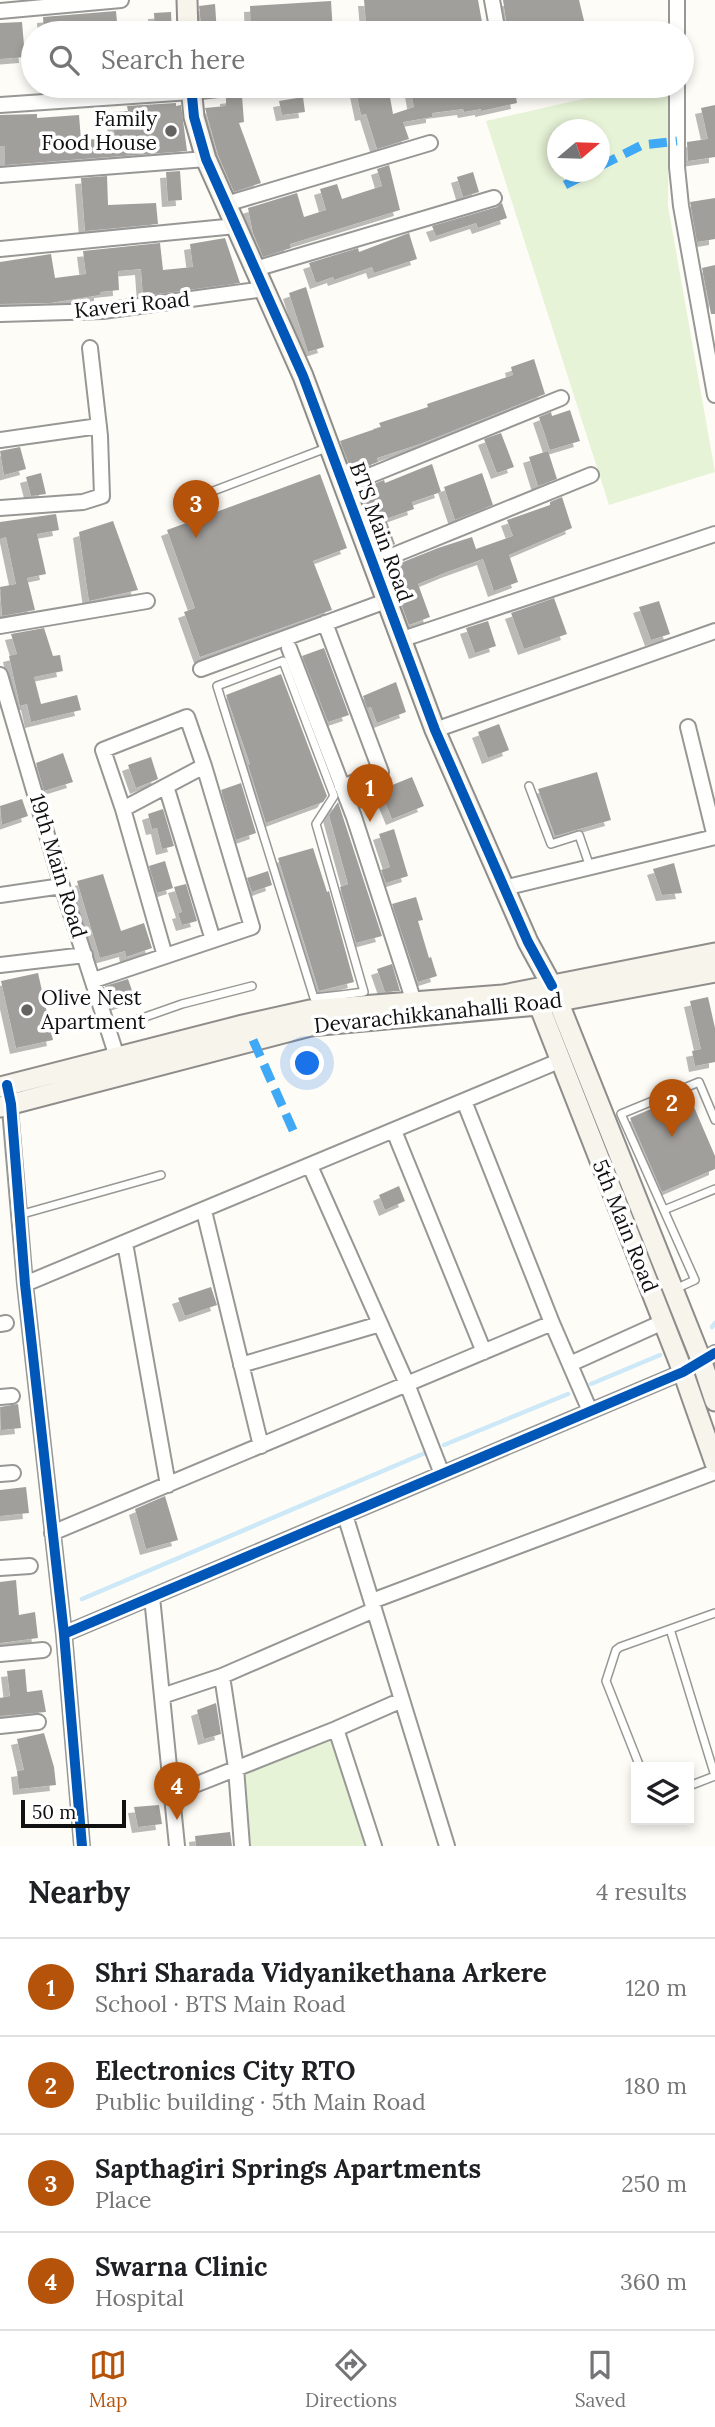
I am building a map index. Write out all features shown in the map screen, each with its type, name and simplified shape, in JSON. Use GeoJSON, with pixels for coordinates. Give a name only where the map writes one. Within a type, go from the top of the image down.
{"type":"FeatureCollection","features":[{"type":"Feature","properties":{"kind":"main road"},"geometry":{"type":"LineString","coordinates":[[187,0],[188,21]]}},
{"type":"Feature","properties":{"kind":"main road","name":"BTS Main Road"},"geometry":{"type":"LineString","coordinates":[[192,98],[194,117],[206,159],[303,376],[435,730],[528,942],[545,996]]}},
{"type":"Feature","properties":{"kind":"main road","name":"Devarachikkanahalli Road"},"geometry":{"type":"LineString","coordinates":[[4,1096],[117,1057],[340,1001],[414,1002],[503,995],[545,996],[715,953]]}},
{"type":"Feature","properties":{"kind":"main road","name":"Devarachikkanahalli Road"},"geometry":{"type":"LineString","coordinates":[[4,1096],[310,1026],[715,972]]}},
{"type":"Feature","properties":{"kind":"main road","name":"5th Main Road"},"geometry":{"type":"LineString","coordinates":[[545,996],[559,1061],[683,1372],[715,1463]]}},
{"type":"Feature","properties":{"kind":"main road","name":"5th Main Road"},"geometry":{"type":"LineString","coordinates":[[545,996],[672,1291],[708,1358],[715,1401]]}},
{"type":"Feature","properties":{"kind":"street"},"geometry":{"type":"LineString","coordinates":[[0,10],[121,0]]}},
{"type":"Feature","properties":{"kind":"street"},"geometry":{"type":"LineString","coordinates":[[492,0],[496,21]]}},
{"type":"Feature","properties":{"kind":"street"},"geometry":{"type":"LineString","coordinates":[[675,21],[677,0]]}},
{"type":"Feature","properties":{"kind":"street"},"geometry":{"type":"LineString","coordinates":[[0,105],[84,98]]}},
{"type":"Feature","properties":{"kind":"street"},"geometry":{"type":"LineString","coordinates":[[677,98],[679,188],[711,347],[715,395]]}},
{"type":"Feature","properties":{"kind":"street"},"geometry":{"type":"LineString","coordinates":[[226,204],[430,143]]}},
{"type":"Feature","properties":{"kind":"street"},"geometry":{"type":"LineString","coordinates":[[0,175],[206,159]]}},
{"type":"Feature","properties":{"kind":"street"},"geometry":{"type":"LineString","coordinates":[[255,269],[494,198]]}},
{"type":"Feature","properties":{"kind":"street"},"geometry":{"type":"LineString","coordinates":[[0,248],[236,226]]}},
{"type":"Feature","properties":{"kind":"street","name":"Kaveri Road"},"geometry":{"type":"LineString","coordinates":[[0,314],[103,311],[264,289]]}},
{"type":"Feature","properties":{"kind":"street"},"geometry":{"type":"LineString","coordinates":[[0,508],[83,502],[102,496],[99,426],[90,348]]}},
{"type":"Feature","properties":{"kind":"street"},"geometry":{"type":"LineString","coordinates":[[344,486],[561,398]]}},
{"type":"Feature","properties":{"kind":"street"},"geometry":{"type":"LineString","coordinates":[[0,440],[99,426]]}},
{"type":"Feature","properties":{"kind":"street"},"geometry":{"type":"LineString","coordinates":[[372,564],[591,475]]}},
{"type":"Feature","properties":{"kind":"street"},"geometry":{"type":"LineString","coordinates":[[400,640],[715,534]]}},
{"type":"Feature","properties":{"kind":"street"},"geometry":{"type":"LineString","coordinates":[[0,626],[146,601]]}},
{"type":"Feature","properties":{"kind":"street"},"geometry":{"type":"LineString","coordinates":[[201,668],[386,601]]}},
{"type":"Feature","properties":{"kind":"street"},"geometry":{"type":"LineString","coordinates":[[325,623],[381,772],[342,787]]}},
{"type":"Feature","properties":{"kind":"street"},"geometry":{"type":"LineString","coordinates":[[435,730],[715,631]]}},
{"type":"Feature","properties":{"kind":"street"},"geometry":{"type":"LineString","coordinates":[[289,648],[342,787],[414,1002]]}},
{"type":"Feature","properties":{"kind":"street","name":"19th Main Road"},"geometry":{"type":"LineString","coordinates":[[0,678],[62,886],[117,1057]]}},
{"type":"Feature","properties":{"kind":"street"},"geometry":{"type":"LineString","coordinates":[[94,981],[252,927],[187,717],[103,750],[123,808],[165,956]]}},
{"type":"Feature","properties":{"kind":"street"},"geometry":{"type":"LineString","coordinates":[[504,888],[715,837],[688,727]]}},
{"type":"Feature","properties":{"kind":"street"},"geometry":{"type":"LineString","coordinates":[[123,808],[204,765]]}},
{"type":"Feature","properties":{"kind":"street"},"geometry":{"type":"LineString","coordinates":[[166,786],[213,940]]}},
{"type":"Feature","properties":{"kind":"street"},"geometry":{"type":"LineString","coordinates":[[0,895],[62,886]]}},
{"type":"Feature","properties":{"kind":"street"},"geometry":{"type":"LineString","coordinates":[[0,965],[85,955]]}},
{"type":"Feature","properties":{"kind":"street"},"geometry":{"type":"LineString","coordinates":[[25,1284],[559,1061]]}},
{"type":"Feature","properties":{"kind":"street"},"geometry":{"type":"LineString","coordinates":[[4,1096],[64,1634],[82,1846]]}},
{"type":"Feature","properties":{"kind":"street"},"geometry":{"type":"LineString","coordinates":[[464,1101],[590,1411]]}},
{"type":"Feature","properties":{"kind":"street"},"geometry":{"type":"LineString","coordinates":[[394,1131],[484,1352]]}},
{"type":"Feature","properties":{"kind":"street"},"geometry":{"type":"LineString","coordinates":[[310,1166],[407,1384],[442,1474]]}},
{"type":"Feature","properties":{"kind":"street"},"geometry":{"type":"LineString","coordinates":[[204,1211],[261,1446]]}},
{"type":"Feature","properties":{"kind":"street"},"geometry":{"type":"LineString","coordinates":[[125,1243],[168,1485]]}},
{"type":"Feature","properties":{"kind":"street"},"geometry":{"type":"LineString","coordinates":[[570,1364],[663,1322]]}},
{"type":"Feature","properties":{"kind":"street"},"geometry":{"type":"LineString","coordinates":[[52,1533],[552,1323]]}},
{"type":"Feature","properties":{"kind":"street"},"geometry":{"type":"LineString","coordinates":[[241,1365],[380,1324]]}},
{"type":"Feature","properties":{"kind":"street"},"geometry":{"type":"LineString","coordinates":[[64,1634],[683,1372],[708,1358]]}},
{"type":"Feature","properties":{"kind":"street"},"geometry":{"type":"LineString","coordinates":[[162,1696],[222,1676],[373,1606],[715,1472]]}},
{"type":"Feature","properties":{"kind":"street"},"geometry":{"type":"LineString","coordinates":[[345,1515],[447,1846]]}},
{"type":"Feature","properties":{"kind":"street"},"geometry":{"type":"LineString","coordinates":[[0,1568],[30,1566]]}},
{"type":"Feature","properties":{"kind":"street"},"geometry":{"type":"LineString","coordinates":[[152,1597],[177,1846]]}},
{"type":"Feature","properties":{"kind":"street"},"geometry":{"type":"LineString","coordinates":[[0,1654],[43,1650]]}},
{"type":"Feature","properties":{"kind":"street"},"geometry":{"type":"LineString","coordinates":[[222,1676],[236,1768],[242,1846]]}},
{"type":"Feature","properties":{"kind":"street"},"geometry":{"type":"LineString","coordinates":[[172,1794],[402,1700]]}},
{"type":"Feature","properties":{"kind":"street"},"geometry":{"type":"LineString","coordinates":[[0,1726],[38,1722]]}},
{"type":"Feature","properties":{"kind":"street"},"geometry":{"type":"LineString","coordinates":[[336,1729],[374,1846]]}},
{"type":"Feature","properties":{"kind":"lane"},"geometry":{"type":"LineString","coordinates":[[179,504],[330,447]]}},
{"type":"Feature","properties":{"kind":"lane"},"geometry":{"type":"LineString","coordinates":[[283,661],[334,796],[316,824],[365,992],[340,1001],[314,998],[217,686],[283,661]]}},
{"type":"Feature","properties":{"kind":"lane"},"geometry":{"type":"LineString","coordinates":[[529,786],[551,844],[579,835],[590,867]]}},
{"type":"Feature","properties":{"kind":"lane"},"geometry":{"type":"LineString","coordinates":[[108,1030],[182,1004],[252,986]]}},
{"type":"Feature","properties":{"kind":"lane"},"geometry":{"type":"LineString","coordinates":[[672,1291],[695,1280],[621,1114],[699,1082],[715,1120]]}},
{"type":"Feature","properties":{"kind":"lane"},"geometry":{"type":"LineString","coordinates":[[19,1215],[161,1175]]}},
{"type":"Feature","properties":{"kind":"lane"},"geometry":{"type":"LineString","coordinates":[[664,1210],[715,1189]]}},
{"type":"Feature","properties":{"kind":"lane"},"geometry":{"type":"LineString","coordinates":[[638,1762],[606,1681],[616,1650],[715,1613]]}},
{"type":"Feature","properties":{"kind":"lane"},"geometry":{"type":"LineString","coordinates":[[670,1629],[715,1776],[694,1784]]}},
{"type":"Feature","properties":{"kind":"green space"},"geometry":{"type":"Polygon","coordinates":[[[587,98],[669,98],[668,206],[715,472],[609,505],[486,121],[587,98]]]}},
{"type":"Feature","properties":{"kind":"green space"},"geometry":{"type":"Polygon","coordinates":[[[332,1738],[367,1846],[251,1846],[243,1773],[332,1738]]]}},
{"type":"Feature","properties":{"kind":"building"},"geometry":{"type":"Polygon","coordinates":[[[364,0],[478,0],[482,21],[366,21],[364,0]]]}},
{"type":"Feature","properties":{"kind":"building"},"geometry":{"type":"Polygon","coordinates":[[[503,0],[579,0],[584,21],[506,21],[503,0]]]}},
{"type":"Feature","properties":{"kind":"building"},"geometry":{"type":"Polygon","coordinates":[[[331,1],[332,21],[251,21],[250,6],[331,1]]]}},
{"type":"Feature","properties":{"kind":"building"},"geometry":{"type":"Polygon","coordinates":[[[215,4],[216,21],[201,21],[199,6],[215,4]]]}},
{"type":"Feature","properties":{"kind":"building"},"geometry":{"type":"Polygon","coordinates":[[[116,11],[117,21],[43,21],[43,17],[116,11]]]}},
{"type":"Feature","properties":{"kind":"building"},"geometry":{"type":"Polygon","coordinates":[[[171,12],[171,21],[154,21],[154,13],[171,12]]]}},
{"type":"Feature","properties":{"kind":"building"},"geometry":{"type":"Polygon","coordinates":[[[21,22],[21,57],[0,59],[0,23],[21,22]]]}},
{"type":"Feature","properties":{"kind":"building"},"geometry":{"type":"Polygon","coordinates":[[[226,98],[242,98],[244,122],[239,123],[261,183],[234,192],[218,155],[205,108],[226,106],[226,98]]]}},
{"type":"Feature","properties":{"kind":"building"},"geometry":{"type":"Polygon","coordinates":[[[303,98],[305,112],[282,115],[279,101],[303,98]]]}},
{"type":"Feature","properties":{"kind":"building"},"geometry":{"type":"Polygon","coordinates":[[[357,98],[390,98],[393,114],[414,107],[412,98],[516,98],[517,103],[481,111],[464,112],[463,109],[432,113],[432,117],[403,122],[409,139],[377,149],[366,114],[361,115],[357,98]]]}},
{"type":"Feature","properties":{"kind":"building"},"geometry":{"type":"Polygon","coordinates":[[[176,103],[176,106],[181,105],[187,151],[5,165],[5,146],[0,146],[0,115],[37,114],[37,118],[79,115],[81,140],[115,138],[112,112],[128,111],[127,106],[176,103]]]}},
{"type":"Feature","properties":{"kind":"building"},"geometry":{"type":"Polygon","coordinates":[[[715,105],[715,157],[688,161],[687,142],[708,139],[701,108],[715,105]]]}},
{"type":"Feature","properties":{"kind":"building"},"geometry":{"type":"Polygon","coordinates":[[[389,165],[400,210],[290,244],[291,248],[263,257],[253,233],[248,208],[297,193],[304,217],[326,210],[320,189],[337,184],[342,199],[382,186],[377,169],[389,165]]]}},
{"type":"Feature","properties":{"kind":"building"},"geometry":{"type":"Polygon","coordinates":[[[180,171],[182,200],[168,201],[166,172],[180,171]]]}},
{"type":"Feature","properties":{"kind":"building"},"geometry":{"type":"Polygon","coordinates":[[[473,172],[479,192],[463,197],[457,177],[473,172]]]}},
{"type":"Feature","properties":{"kind":"building"},"geometry":{"type":"Polygon","coordinates":[[[107,176],[108,205],[156,203],[158,224],[85,231],[81,178],[107,176]]]}},
{"type":"Feature","properties":{"kind":"building"},"geometry":{"type":"Polygon","coordinates":[[[715,198],[715,239],[697,242],[690,202],[715,198]]]}},
{"type":"Feature","properties":{"kind":"building"},"geometry":{"type":"Polygon","coordinates":[[[502,203],[507,218],[478,228],[476,223],[436,236],[432,226],[497,207],[502,203]]]}},
{"type":"Feature","properties":{"kind":"building"},"geometry":{"type":"Polygon","coordinates":[[[409,233],[417,259],[374,273],[372,267],[316,283],[309,263],[358,248],[359,252],[409,233]]]}},
{"type":"Feature","properties":{"kind":"building"},"geometry":{"type":"Polygon","coordinates":[[[225,238],[240,283],[143,296],[141,269],[118,271],[119,290],[50,303],[0,304],[0,262],[51,254],[55,278],[86,274],[83,251],[160,243],[163,270],[193,267],[190,244],[225,238]]]}},
{"type":"Feature","properties":{"kind":"building"},"geometry":{"type":"Polygon","coordinates":[[[715,265],[715,314],[711,314],[702,268],[715,265]]]}},
{"type":"Feature","properties":{"kind":"building"},"geometry":{"type":"Polygon","coordinates":[[[306,287],[324,347],[308,352],[289,293],[306,287]]]}},
{"type":"Feature","properties":{"kind":"building"},"geometry":{"type":"Polygon","coordinates":[[[534,359],[545,394],[420,444],[377,458],[378,462],[352,472],[340,441],[381,427],[379,423],[428,407],[427,404],[513,375],[511,367],[534,359]]]}},
{"type":"Feature","properties":{"kind":"building"},"geometry":{"type":"Polygon","coordinates":[[[570,410],[580,441],[550,450],[539,417],[551,412],[552,416],[570,410]]]}},
{"type":"Feature","properties":{"kind":"building"},"geometry":{"type":"Polygon","coordinates":[[[501,433],[514,467],[497,473],[484,439],[501,433]]]}},
{"type":"Feature","properties":{"kind":"building"},"geometry":{"type":"Polygon","coordinates":[[[20,447],[26,469],[4,475],[0,451],[20,447]]]}},
{"type":"Feature","properties":{"kind":"building"},"geometry":{"type":"Polygon","coordinates":[[[548,451],[557,479],[538,486],[529,457],[548,451]]]}},
{"type":"Feature","properties":{"kind":"building"},"geometry":{"type":"Polygon","coordinates":[[[432,464],[441,492],[412,502],[414,509],[386,519],[395,544],[381,550],[359,490],[384,480],[385,483],[432,464]]]}},
{"type":"Feature","properties":{"kind":"building"},"geometry":{"type":"Polygon","coordinates":[[[41,473],[46,494],[31,496],[26,477],[41,473]]]}},
{"type":"Feature","properties":{"kind":"building"},"geometry":{"type":"Polygon","coordinates":[[[482,473],[493,505],[455,520],[444,487],[482,473]]]}},
{"type":"Feature","properties":{"kind":"building"},"geometry":{"type":"Polygon","coordinates":[[[320,474],[347,548],[313,561],[332,610],[200,657],[184,612],[195,608],[167,530],[320,474]]]}},
{"type":"Feature","properties":{"kind":"building"},"geometry":{"type":"Polygon","coordinates":[[[562,497],[572,528],[509,555],[518,582],[494,591],[483,559],[447,572],[418,584],[430,617],[409,625],[388,568],[472,537],[476,549],[513,536],[507,520],[550,505],[550,502],[562,497]]]}},
{"type":"Feature","properties":{"kind":"building"},"geometry":{"type":"Polygon","coordinates":[[[56,514],[59,530],[37,534],[46,574],[27,578],[35,610],[2,616],[0,587],[16,584],[6,537],[0,539],[0,522],[56,514]]]}},
{"type":"Feature","properties":{"kind":"building"},"geometry":{"type":"Polygon","coordinates":[[[113,521],[138,590],[89,601],[79,532],[113,521]]]}},
{"type":"Feature","properties":{"kind":"building"},"geometry":{"type":"Polygon","coordinates":[[[554,598],[567,634],[524,649],[511,613],[554,598]]]}},
{"type":"Feature","properties":{"kind":"building"},"geometry":{"type":"Polygon","coordinates":[[[659,601],[670,634],[651,640],[639,607],[659,601]]]}},
{"type":"Feature","properties":{"kind":"building"},"geometry":{"type":"Polygon","coordinates":[[[488,621],[496,646],[475,653],[466,628],[488,621]]]}},
{"type":"Feature","properties":{"kind":"building"},"geometry":{"type":"Polygon","coordinates":[[[44,628],[53,656],[60,655],[63,671],[34,677],[41,704],[77,695],[81,710],[31,722],[27,704],[20,706],[9,656],[17,654],[11,634],[44,628]]]}},
{"type":"Feature","properties":{"kind":"building"},"geometry":{"type":"Polygon","coordinates":[[[324,648],[349,715],[328,722],[302,656],[324,648]]]}},
{"type":"Feature","properties":{"kind":"building"},"geometry":{"type":"Polygon","coordinates":[[[281,674],[327,796],[323,802],[266,823],[248,765],[250,764],[226,695],[281,674]]]}},
{"type":"Feature","properties":{"kind":"building"},"geometry":{"type":"Polygon","coordinates":[[[396,682],[406,712],[377,723],[363,696],[396,682]]]}},
{"type":"Feature","properties":{"kind":"building"},"geometry":{"type":"Polygon","coordinates":[[[499,724],[509,750],[488,758],[478,732],[499,724]]]}},
{"type":"Feature","properties":{"kind":"building"},"geometry":{"type":"Polygon","coordinates":[[[63,753],[73,782],[44,791],[36,763],[63,753]]]}},
{"type":"Feature","properties":{"kind":"building"},"geometry":{"type":"Polygon","coordinates":[[[151,757],[158,779],[136,788],[128,765],[151,757]]]}},
{"type":"Feature","properties":{"kind":"building"},"geometry":{"type":"Polygon","coordinates":[[[597,772],[611,820],[555,836],[538,789],[597,772]]]}},
{"type":"Feature","properties":{"kind":"building"},"geometry":{"type":"Polygon","coordinates":[[[412,777],[424,806],[392,819],[380,790],[412,777]]]}},
{"type":"Feature","properties":{"kind":"building"},"geometry":{"type":"Polygon","coordinates":[[[241,783],[256,833],[236,840],[221,790],[241,783]]]}},
{"type":"Feature","properties":{"kind":"building"},"geometry":{"type":"Polygon","coordinates":[[[22,799],[28,816],[2,825],[0,806],[22,799]]]}},
{"type":"Feature","properties":{"kind":"building"},"geometry":{"type":"Polygon","coordinates":[[[338,802],[382,936],[356,943],[340,887],[348,884],[329,815],[338,802]]]}},
{"type":"Feature","properties":{"kind":"building"},"geometry":{"type":"Polygon","coordinates":[[[163,809],[174,846],[162,849],[157,828],[152,829],[148,814],[163,809]]]}},
{"type":"Feature","properties":{"kind":"building"},"geometry":{"type":"Polygon","coordinates":[[[394,829],[408,876],[386,883],[381,870],[390,867],[379,834],[394,829]]]}},
{"type":"Feature","properties":{"kind":"building"},"geometry":{"type":"Polygon","coordinates":[[[313,848],[327,892],[329,891],[354,982],[319,991],[278,858],[313,848]]]}},
{"type":"Feature","properties":{"kind":"building"},"geometry":{"type":"Polygon","coordinates":[[[165,861],[173,888],[157,893],[149,866],[165,861]]]}},
{"type":"Feature","properties":{"kind":"building"},"geometry":{"type":"Polygon","coordinates":[[[674,863],[682,893],[662,895],[653,869],[674,863]]]}},
{"type":"Feature","properties":{"kind":"building"},"geometry":{"type":"Polygon","coordinates":[[[268,871],[272,885],[252,892],[247,878],[268,871]]]}},
{"type":"Feature","properties":{"kind":"building"},"geometry":{"type":"Polygon","coordinates":[[[103,874],[121,931],[144,923],[152,948],[126,957],[125,951],[100,958],[77,881],[103,874]]]}},
{"type":"Feature","properties":{"kind":"building"},"geometry":{"type":"Polygon","coordinates":[[[186,884],[197,921],[182,925],[178,913],[182,912],[174,887],[186,884]]]}},
{"type":"Feature","properties":{"kind":"building"},"geometry":{"type":"Polygon","coordinates":[[[416,897],[423,920],[418,921],[437,976],[418,982],[392,904],[416,897]]]}},
{"type":"Feature","properties":{"kind":"building"},"geometry":{"type":"Polygon","coordinates":[[[392,964],[400,991],[385,992],[377,969],[392,964]]]}},
{"type":"Feature","properties":{"kind":"building","name":"Olive Nest Apartment"},"geometry":{"type":"Polygon","coordinates":[[[38,973],[53,1040],[16,1048],[1,981],[38,973]]]}},
{"type":"Feature","properties":{"kind":"building"},"geometry":{"type":"Polygon","coordinates":[[[128,979],[135,999],[112,1006],[105,986],[128,979]]]}},
{"type":"Feature","properties":{"kind":"building"},"geometry":{"type":"Polygon","coordinates":[[[708,997],[715,1028],[715,1062],[695,1066],[692,1051],[701,1049],[690,1001],[708,997]]]}},
{"type":"Feature","properties":{"kind":"building"},"geometry":{"type":"Polygon","coordinates":[[[688,1093],[715,1156],[715,1169],[662,1192],[630,1118],[688,1093]]]}},
{"type":"Feature","properties":{"kind":"building"},"geometry":{"type":"Polygon","coordinates":[[[399,1186],[405,1201],[385,1210],[379,1195],[399,1186]]]}},
{"type":"Feature","properties":{"kind":"building"},"geometry":{"type":"Polygon","coordinates":[[[211,1287],[217,1305],[185,1316],[178,1298],[211,1287]]]}},
{"type":"Feature","properties":{"kind":"building"},"geometry":{"type":"Polygon","coordinates":[[[18,1404],[21,1428],[1,1430],[0,1407],[18,1404]]]}},
{"type":"Feature","properties":{"kind":"building"},"geometry":{"type":"Polygon","coordinates":[[[26,1487],[29,1513],[0,1516],[0,1490],[26,1487]]]}},
{"type":"Feature","properties":{"kind":"building"},"geometry":{"type":"Polygon","coordinates":[[[165,1496],[178,1540],[146,1549],[135,1509],[165,1496]]]}},
{"type":"Feature","properties":{"kind":"building"},"geometry":{"type":"Polygon","coordinates":[[[16,1580],[19,1615],[35,1612],[38,1638],[0,1643],[0,1582],[16,1580]]]}},
{"type":"Feature","properties":{"kind":"building"},"geometry":{"type":"Polygon","coordinates":[[[25,1669],[27,1692],[42,1690],[46,1712],[0,1716],[0,1698],[10,1696],[7,1671],[25,1669]]]}},
{"type":"Feature","properties":{"kind":"building"},"geometry":{"type":"Polygon","coordinates":[[[216,1703],[221,1734],[204,1739],[197,1710],[216,1703]]]}},
{"type":"Feature","properties":{"kind":"building"},"geometry":{"type":"Polygon","coordinates":[[[44,1733],[56,1785],[19,1789],[17,1771],[24,1770],[17,1739],[44,1733]]]}},
{"type":"Feature","properties":{"kind":"building"},"geometry":{"type":"Polygon","coordinates":[[[159,1805],[162,1824],[138,1827],[134,1807],[159,1805]]]}},
{"type":"Feature","properties":{"kind":"building"},"geometry":{"type":"Polygon","coordinates":[[[230,1832],[232,1846],[196,1846],[195,1836],[230,1832]]]}},
{"type":"Feature","properties":{"kind":"waterway"},"geometry":{"type":"LineString","coordinates":[[712,1327],[715,1323]]}},
{"type":"Feature","properties":{"kind":"waterway"},"geometry":{"type":"LineString","coordinates":[[591,1384],[660,1355]]}},
{"type":"Feature","properties":{"kind":"waterway"},"geometry":{"type":"LineString","coordinates":[[444,1445],[568,1394]]}},
{"type":"Feature","properties":{"kind":"waterway"},"geometry":{"type":"LineString","coordinates":[[82,1599],[425,1453]]}},
{"type":"Feature","properties":{"kind":"marked path"},"geometry":{"type":"LineString","coordinates":[[610,161],[642,145],[677,141]]}},
{"type":"Feature","properties":{"kind":"marked path"},"geometry":{"type":"LineString","coordinates":[[565,185],[571,182]]}},
{"type":"Feature","properties":{"kind":"marked path"},"geometry":{"type":"LineString","coordinates":[[253,1040],[296,1137]]}},
{"type":"Feature","properties":{"kind":"cycle path"},"geometry":{"type":"LineString","coordinates":[[192,98],[194,117],[206,159],[303,376],[435,730],[528,942],[552,986]]}},
{"type":"Feature","properties":{"kind":"cycle path"},"geometry":{"type":"LineString","coordinates":[[7,1085],[11,1104],[25,1284],[64,1634],[82,1846]]}},
{"type":"Feature","properties":{"kind":"cycle path"},"geometry":{"type":"LineString","coordinates":[[64,1634],[683,1372],[715,1353]]}},
{"type":"Feature","properties":{"kind":"place","name":"Family Food House"},"geometry":{"type":"Point","coordinates":[171,131]}},
{"type":"Feature","properties":{"kind":"place","name":"Sapthagiri Springs Apartments"},"geometry":{"type":"Point","coordinates":[196,538]}},
{"type":"Feature","properties":{"kind":"place","name":"Shri Sharada Vidyanikethana Arkere"},"geometry":{"type":"Point","coordinates":[370,822]}},
{"type":"Feature","properties":{"kind":"place","name":"Olive Nest Apartment"},"geometry":{"type":"Point","coordinates":[27,1010]}},
{"type":"Feature","properties":{"kind":"place","name":"Electronics City RTO"},"geometry":{"type":"Point","coordinates":[672,1137]}},
{"type":"Feature","properties":{"kind":"place","name":"Swarna Clinic"},"geometry":{"type":"Point","coordinates":[177,1820]}}]}
